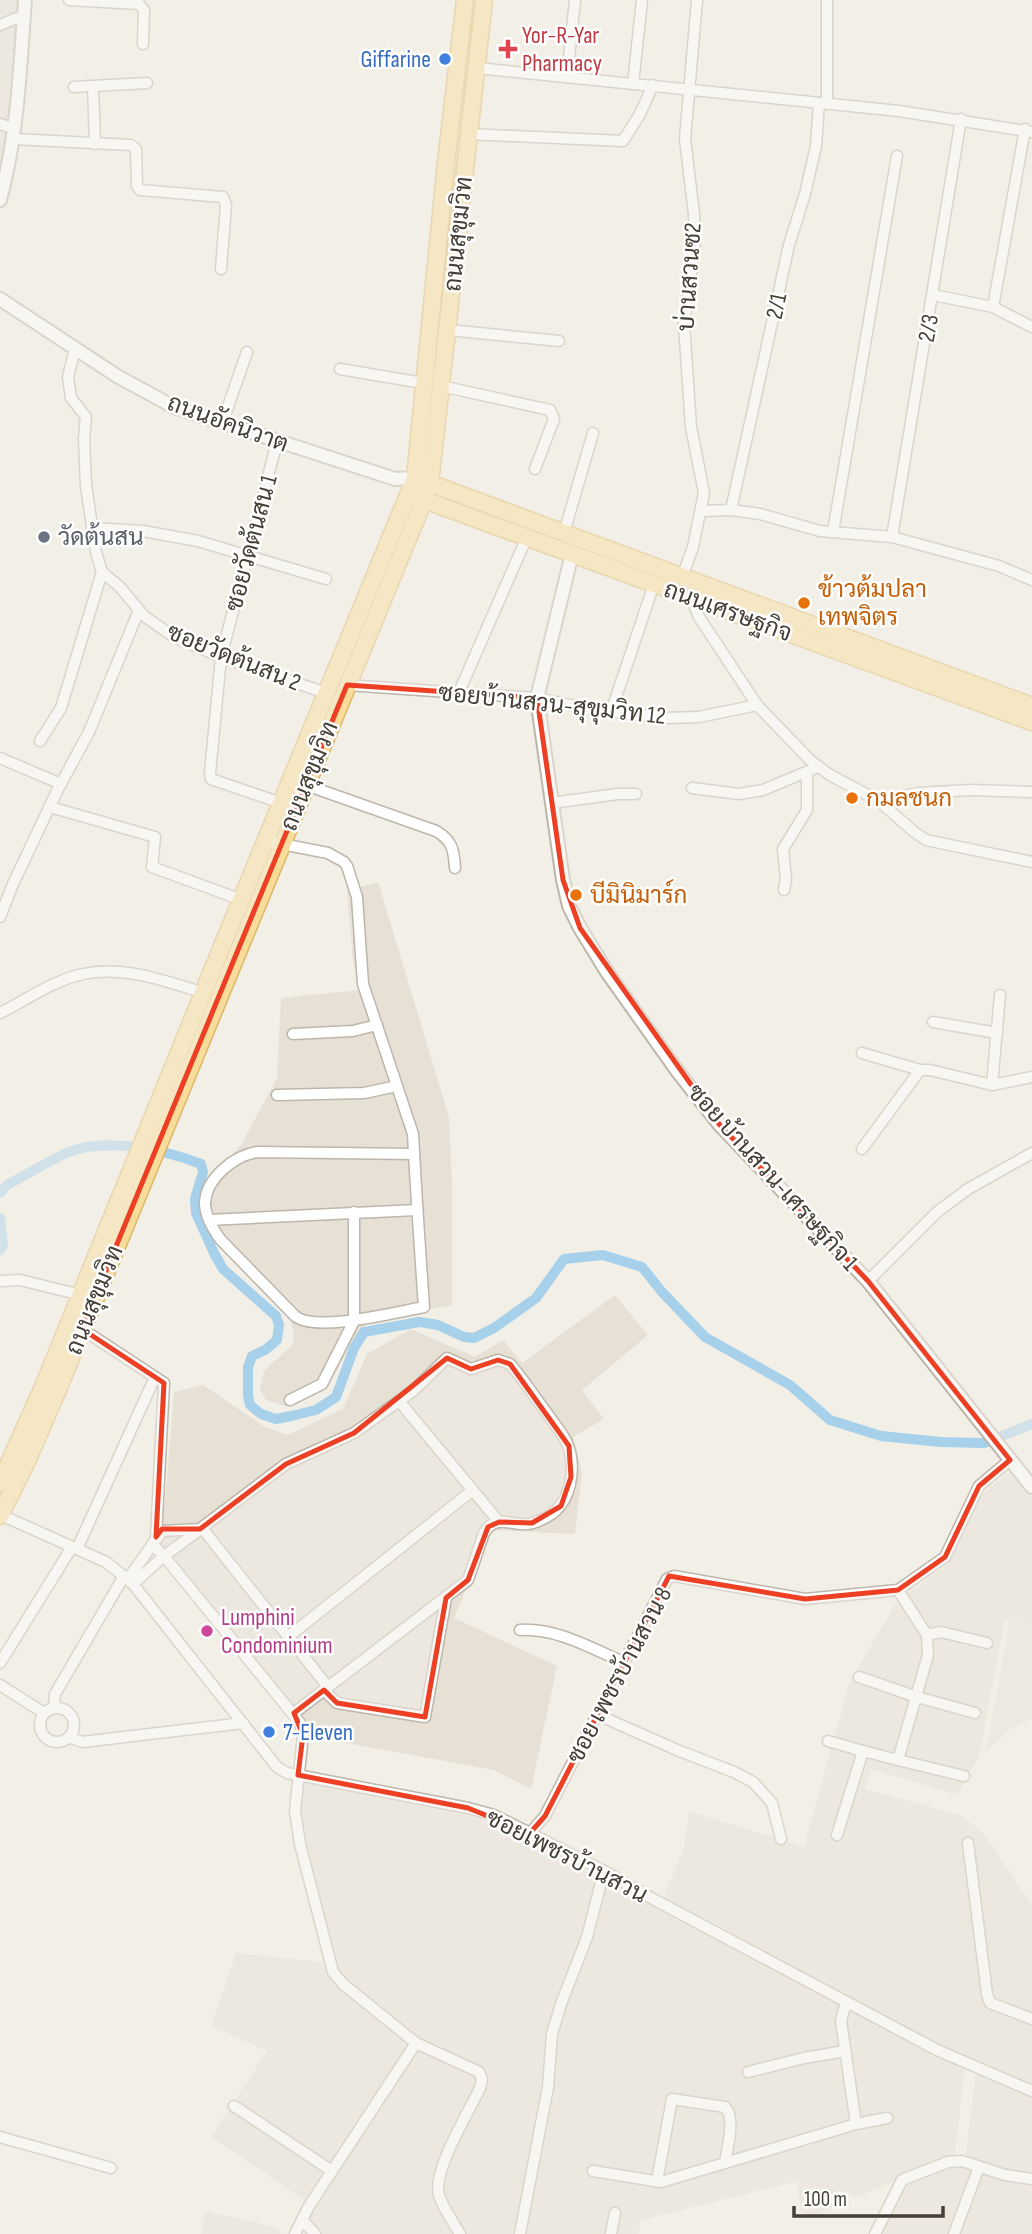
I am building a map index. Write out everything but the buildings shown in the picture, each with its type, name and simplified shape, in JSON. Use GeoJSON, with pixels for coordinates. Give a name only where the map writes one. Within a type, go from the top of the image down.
{"type":"FeatureCollection","features":[{"type":"Feature","properties":{"kind":"main road","name":"ถนนสุขุมวิท"},"geometry":{"type":"LineString","coordinates":[[149,1145],[274,842],[281,803],[326,693],[420,489],[423,383],[465,0]]}},
{"type":"Feature","properties":{"kind":"main road","name":"ถนนสุขุมวิท"},"geometry":{"type":"LineString","coordinates":[[0,1516],[28,1459],[82,1329],[113,1235],[242,900],[306,785],[347,685],[420,489],[441,386],[484,0]]}},
{"type":"Feature","properties":{"kind":"main road","name":"ถนนเศรษฐกิจ"},"geometry":{"type":"LineString","coordinates":[[420,489],[564,533],[1032,706]]}},
{"type":"Feature","properties":{"kind":"main road","name":"ถนนเศรษฐกิจ"},"geometry":{"type":"LineString","coordinates":[[420,489],[527,537],[1032,722]]}},
{"type":"Feature","properties":{"kind":"main road","name":"ถนนสุขุมวิท"},"geometry":{"type":"LineString","coordinates":[[0,1483],[81,1295],[113,1235]]}},
{"type":"Feature","properties":{"kind":"street"},"geometry":{"type":"LineString","coordinates":[[0,200],[14,134],[25,0]]}},
{"type":"Feature","properties":{"kind":"street"},"geometry":{"type":"LineString","coordinates":[[69,0],[139,4],[144,10],[143,44]]}},
{"type":"Feature","properties":{"kind":"street"},"geometry":{"type":"LineString","coordinates":[[567,77],[575,0]]}},
{"type":"Feature","properties":{"kind":"street"},"geometry":{"type":"LineString","coordinates":[[633,84],[642,0]]}},
{"type":"Feature","properties":{"kind":"street","name":"บ่านสวนซ2"},"geometry":{"type":"LineString","coordinates":[[682,577],[702,511],[704,494],[691,427],[684,324],[695,243],[685,139],[697,0]]}},
{"type":"Feature","properties":{"kind":"street","name":"2/1"},"geometry":{"type":"LineString","coordinates":[[731,510],[789,245],[816,146],[823,104],[827,0]]}},
{"type":"Feature","properties":{"kind":"street"},"geometry":{"type":"LineString","coordinates":[[0,25],[24,15]]}},
{"type":"Feature","properties":{"kind":"street"},"geometry":{"type":"LineString","coordinates":[[477,68],[653,85],[1030,129],[993,307]]}},
{"type":"Feature","properties":{"kind":"street"},"geometry":{"type":"LineString","coordinates":[[75,87],[147,83]]}},
{"type":"Feature","properties":{"kind":"street"},"geometry":{"type":"LineString","coordinates":[[468,134],[623,141],[640,114],[653,85]]}},
{"type":"Feature","properties":{"kind":"street"},"geometry":{"type":"LineString","coordinates":[[93,86],[95,144]]}},
{"type":"Feature","properties":{"kind":"street","name":"2/3"},"geometry":{"type":"LineString","coordinates":[[892,537],[961,119]]}},
{"type":"Feature","properties":{"kind":"street"},"geometry":{"type":"LineString","coordinates":[[0,124],[14,134],[134,146],[137,186],[140,190],[223,197],[226,205],[221,269]]}},
{"type":"Feature","properties":{"kind":"street"},"geometry":{"type":"LineString","coordinates":[[833,532],[897,156]]}},
{"type":"Feature","properties":{"kind":"street"},"geometry":{"type":"LineString","coordinates":[[933,295],[993,307],[1032,327]]}},
{"type":"Feature","properties":{"kind":"street","name":"ถนนอัคนิวาต"},"geometry":{"type":"LineString","coordinates":[[0,299],[75,349],[174,407],[420,489]]}},
{"type":"Feature","properties":{"kind":"street"},"geometry":{"type":"LineString","coordinates":[[448,330],[559,341]]}},
{"type":"Feature","properties":{"kind":"street"},"geometry":{"type":"LineString","coordinates":[[40,741],[61,708],[102,572],[86,486],[86,417],[71,398],[68,377],[75,349]]}},
{"type":"Feature","properties":{"kind":"street"},"geometry":{"type":"LineString","coordinates":[[222,424],[247,352]]}},
{"type":"Feature","properties":{"kind":"street"},"geometry":{"type":"LineString","coordinates":[[340,369],[423,383]]}},
{"type":"Feature","properties":{"kind":"street"},"geometry":{"type":"LineString","coordinates":[[441,386],[550,410],[554,419],[536,469]]}},
{"type":"Feature","properties":{"kind":"street"},"geometry":{"type":"LineString","coordinates":[[564,533],[593,433]]}},
{"type":"Feature","properties":{"kind":"street","name":"ซอยวัดต้นสน 1"},"geometry":{"type":"LineString","coordinates":[[277,442],[221,657],[210,773],[211,779],[281,803]]}},
{"type":"Feature","properties":{"kind":"street"},"geometry":{"type":"LineString","coordinates":[[702,511],[731,510],[760,514],[820,531],[892,537],[999,566],[1032,580]]}},
{"type":"Feature","properties":{"kind":"street"},"geometry":{"type":"LineString","coordinates":[[92,528],[143,531],[198,541],[326,579]]}},
{"type":"Feature","properties":{"kind":"street"},"geometry":{"type":"LineString","coordinates":[[459,692],[527,537]]}},
{"type":"Feature","properties":{"kind":"street","name":"ซอย บ้านสวน-เศรษฐกิจ 1"},"geometry":{"type":"LineString","coordinates":[[572,554],[537,698],[563,880],[569,905],[580,928],[607,972],[678,1072],[719,1124],[867,1281],[1032,1487]]}},
{"type":"Feature","properties":{"kind":"street","name":"ซอยวัดต้นสน 2"},"geometry":{"type":"LineString","coordinates":[[102,572],[121,587],[144,616],[174,636],[221,657],[326,693]]}},
{"type":"Feature","properties":{"kind":"street"},"geometry":{"type":"LineString","coordinates":[[611,712],[654,584]]}},
{"type":"Feature","properties":{"kind":"street"},"geometry":{"type":"LineString","coordinates":[[691,598],[699,617],[757,705],[810,761],[879,801],[926,840],[1032,862]]}},
{"type":"Feature","properties":{"kind":"street"},"geometry":{"type":"LineString","coordinates":[[0,916],[61,784],[89,732],[139,610]]}},
{"type":"Feature","properties":{"kind":"street","name":"ซอยบ้านสวน-สุขุมวิท 12"},"geometry":{"type":"LineString","coordinates":[[347,685],[537,698],[611,712],[677,718],[757,705]]}},
{"type":"Feature","properties":{"kind":"street"},"geometry":{"type":"LineString","coordinates":[[0,758],[61,784]]}},
{"type":"Feature","properties":{"kind":"street"},"geometry":{"type":"LineString","coordinates":[[692,788],[738,794],[763,790],[818,767]]}},
{"type":"Feature","properties":{"kind":"street"},"geometry":{"type":"LineString","coordinates":[[784,890],[786,879],[783,849],[807,810],[807,773]]}},
{"type":"Feature","properties":{"kind":"street"},"geometry":{"type":"LineString","coordinates":[[306,785],[446,836],[454,852],[455,868]]}},
{"type":"Feature","properties":{"kind":"street"},"geometry":{"type":"LineString","coordinates":[[879,801],[918,793],[971,790],[1032,792]]}},
{"type":"Feature","properties":{"kind":"street"},"geometry":{"type":"LineString","coordinates":[[552,803],[617,793],[636,794]]}},
{"type":"Feature","properties":{"kind":"street"},"geometry":{"type":"LineString","coordinates":[[50,807],[155,837],[152,867],[242,900]]}},
{"type":"Feature","properties":{"kind":"street"},"geometry":{"type":"LineString","coordinates":[[274,842],[328,853],[347,866],[357,897],[363,984],[412,1134],[414,1154],[424,1307],[354,1321],[310,1322],[298,1319],[220,1239],[209,1220],[205,1205],[213,1182],[230,1163],[245,1154],[414,1154]]}},
{"type":"Feature","properties":{"kind":"street"},"geometry":{"type":"LineString","coordinates":[[0,1013],[81,974],[106,971],[173,983],[204,993]]}},
{"type":"Feature","properties":{"kind":"street"},"geometry":{"type":"LineString","coordinates":[[992,1085],[1000,995]]}},
{"type":"Feature","properties":{"kind":"street"},"geometry":{"type":"LineString","coordinates":[[933,1022],[997,1033]]}},
{"type":"Feature","properties":{"kind":"street"},"geometry":{"type":"LineString","coordinates":[[293,1034],[353,1031],[377,1025]]}},
{"type":"Feature","properties":{"kind":"street"},"geometry":{"type":"LineString","coordinates":[[862,1053],[920,1070],[992,1085],[1032,1077]]}},
{"type":"Feature","properties":{"kind":"street"},"geometry":{"type":"LineString","coordinates":[[862,1149],[920,1070]]}},
{"type":"Feature","properties":{"kind":"street"},"geometry":{"type":"LineString","coordinates":[[277,1095],[364,1093],[397,1086]]}},
{"type":"Feature","properties":{"kind":"street"},"geometry":{"type":"LineString","coordinates":[[867,1281],[937,1212],[957,1196],[1032,1153]]}},
{"type":"Feature","properties":{"kind":"street"},"geometry":{"type":"LineString","coordinates":[[209,1220],[417,1210]]}},
{"type":"Feature","properties":{"kind":"street"},"geometry":{"type":"LineString","coordinates":[[290,1400],[322,1384],[354,1321],[354,1212]]}},
{"type":"Feature","properties":{"kind":"street"},"geometry":{"type":"LineString","coordinates":[[0,1281],[20,1280],[81,1295]]}},
{"type":"Feature","properties":{"kind":"street"},"geometry":{"type":"LineString","coordinates":[[82,1329],[164,1383],[154,1540],[164,1556],[300,1723],[303,1735],[295,1811],[300,1844],[333,1972],[343,1984],[415,2043],[479,2072],[482,2079],[442,2166],[438,2184],[439,2196],[460,2234]]}},
{"type":"Feature","properties":{"kind":"street"},"geometry":{"type":"LineString","coordinates":[[129,1580],[288,1462],[349,1437],[413,1391],[447,1358],[471,1369],[498,1360],[512,1366],[567,1441],[571,1477],[563,1503],[555,1511],[525,1525],[499,1522],[488,1527],[468,1580],[294,1713]]}},
{"type":"Feature","properties":{"kind":"street"},"geometry":{"type":"LineString","coordinates":[[0,1663],[74,1548],[155,1377]]}},
{"type":"Feature","properties":{"kind":"street"},"geometry":{"type":"LineString","coordinates":[[399,1401],[499,1522]]}},
{"type":"Feature","properties":{"kind":"street","name":"ซอย เพชรบ้านสวน 8"},"geometry":{"type":"LineString","coordinates":[[530,1833],[545,1816],[667,1579],[674,1576],[806,1599],[898,1590],[945,1557],[979,1486],[1010,1460]]}},
{"type":"Feature","properties":{"kind":"street"},"geometry":{"type":"LineString","coordinates":[[288,1637],[473,1490]]}},
{"type":"Feature","properties":{"kind":"street","name":"ซอยเพชรบ้านสวน"},"geometry":{"type":"LineString","coordinates":[[0,1516],[106,1562],[129,1580],[277,1767],[287,1773],[494,1815],[937,2050],[1032,2091]]}},
{"type":"Feature","properties":{"kind":"street"},"geometry":{"type":"LineString","coordinates":[[54,1707],[55,1694],[154,1540],[166,1529],[200,1529]]}},
{"type":"Feature","properties":{"kind":"street"},"geometry":{"type":"LineString","coordinates":[[200,1529],[288,1637],[337,1703],[425,1717],[446,1598]]}},
{"type":"Feature","properties":{"kind":"street"},"geometry":{"type":"LineString","coordinates":[[898,1590],[927,1636],[928,1655],[898,1760]]}},
{"type":"Feature","properties":{"kind":"street"},"geometry":{"type":"LineString","coordinates":[[520,1630],[540,1630],[560,1635],[624,1662]]}},
{"type":"Feature","properties":{"kind":"street"},"geometry":{"type":"LineString","coordinates":[[927,1636],[941,1632],[988,1643]]}},
{"type":"Feature","properties":{"kind":"street"},"geometry":{"type":"LineString","coordinates":[[859,1677],[975,1713]]}},
{"type":"Feature","properties":{"kind":"street"},"geometry":{"type":"LineString","coordinates":[[0,1685],[44,1713]]}},
{"type":"Feature","properties":{"kind":"street"},"geometry":{"type":"LineString","coordinates":[[69,1737],[74,1728],[72,1717],[65,1709],[54,1707],[44,1713],[40,1729],[46,1738],[55,1742],[69,1737],[82,1742],[243,1723]]}},
{"type":"Feature","properties":{"kind":"street"},"geometry":{"type":"LineString","coordinates":[[598,1715],[753,1782],[772,1803],[781,1839]]}},
{"type":"Feature","properties":{"kind":"street"},"geometry":{"type":"LineString","coordinates":[[828,1741],[964,1776]]}},
{"type":"Feature","properties":{"kind":"street"},"geometry":{"type":"LineString","coordinates":[[837,1835],[863,1751]]}},
{"type":"Feature","properties":{"kind":"street"},"geometry":{"type":"LineString","coordinates":[[968,1843],[990,2003],[1032,2019]]}},
{"type":"Feature","properties":{"kind":"street"},"geometry":{"type":"LineString","coordinates":[[520,2234],[548,2087],[552,2034],[587,1937],[604,1871]]}},
{"type":"Feature","properties":{"kind":"street"},"geometry":{"type":"LineString","coordinates":[[846,2001],[841,2021],[856,2124]]}},
{"type":"Feature","properties":{"kind":"street"},"geometry":{"type":"LineString","coordinates":[[295,2234],[332,2171],[415,2043]]}},
{"type":"Feature","properties":{"kind":"street"},"geometry":{"type":"LineString","coordinates":[[748,2072],[845,2051]]}},
{"type":"Feature","properties":{"kind":"street"},"geometry":{"type":"LineString","coordinates":[[657,2181],[672,2099],[725,2107],[729,2110],[732,2120],[725,2163]]}},
{"type":"Feature","properties":{"kind":"street"},"geometry":{"type":"LineString","coordinates":[[234,2106],[332,2171]]}},
{"type":"Feature","properties":{"kind":"street"},"geometry":{"type":"LineString","coordinates":[[593,2171],[661,2182],[856,2124],[887,2118]]}},
{"type":"Feature","properties":{"kind":"street"},"geometry":{"type":"LineString","coordinates":[[0,2137],[111,2168]]}},
{"type":"Feature","properties":{"kind":"street"},"geometry":{"type":"LineString","coordinates":[[875,2234],[902,2180],[948,2162],[962,2161],[1005,2175],[1032,2179]]}},
{"type":"Feature","properties":{"kind":"street"},"geometry":{"type":"LineString","coordinates":[[954,2234],[979,2167]]}},
{"type":"Feature","properties":{"kind":"street"},"geometry":{"type":"LineString","coordinates":[[611,2234],[615,2214]]}},
{"type":"Feature","properties":{"kind":"street"},"geometry":{"type":"LineString","coordinates":[[302,2220],[316,2234]]}},
{"type":"Feature","properties":{"kind":"highlighted area"},"geometry":{"type":"Polygon","coordinates":[[[347,685],[537,698],[563,880],[580,928],[719,1124],[868,1281],[1010,1460],[979,1486],[945,1557],[898,1590],[805,1599],[669,1576],[545,1816],[530,1833],[468,1808],[298,1775],[303,1735],[294,1713],[324,1690],[337,1703],[425,1717],[446,1598],[468,1580],[488,1527],[499,1522],[532,1523],[561,1506],[571,1477],[569,1446],[510,1364],[498,1360],[471,1369],[447,1358],[354,1433],[286,1464],[200,1529],[162,1529],[156,1537],[164,1383],[82,1329],[347,685]]]}},
{"type":"Feature","properties":{"kind":"shaded area"},"geometry":{"type":"Polygon","coordinates":[[[0,0],[20,0],[12,114],[0,179],[0,0]]]}},
{"type":"Feature","properties":{"kind":"shaded area"},"geometry":{"type":"Polygon","coordinates":[[[378,882],[449,1117],[452,1305],[368,1323],[355,1337],[327,1388],[285,1406],[266,1400],[260,1390],[264,1371],[294,1343],[291,1314],[216,1235],[203,1204],[211,1177],[241,1145],[277,1078],[281,998],[359,990],[353,959],[347,891],[378,882]]]}},
{"type":"Feature","properties":{"kind":"shaded area"},"geometry":{"type":"Polygon","coordinates":[[[615,1295],[648,1335],[582,1390],[604,1419],[573,1437],[582,1473],[575,1534],[491,1530],[454,1618],[557,1666],[531,1789],[494,1770],[308,1736],[168,1558],[148,1539],[165,1503],[174,1392],[203,1385],[265,1427],[288,1435],[343,1409],[367,1354],[411,1329],[475,1357],[503,1340],[522,1363],[615,1295]]]}},
{"type":"Feature","properties":{"kind":"shaded area"},"geometry":{"type":"Polygon","coordinates":[[[1011,1471],[1032,1497],[1032,1628],[1005,1619],[979,1756],[957,1795],[871,1769],[865,1789],[960,1815],[984,1833],[1032,1905],[1032,2085],[940,2045],[663,1898],[684,1848],[689,1811],[804,1847],[849,1684],[894,1606],[947,1565],[980,1496],[1011,1471]]]}},
{"type":"Feature","properties":{"kind":"shaded area"},"geometry":{"type":"Polygon","coordinates":[[[1011,1616],[1032,1623],[1032,1719],[1012,1727],[986,1752],[1011,1616]]]}},
{"type":"Feature","properties":{"kind":"shaded area"},"geometry":{"type":"Polygon","coordinates":[[[303,1783],[495,1823],[930,2053],[965,2068],[954,2162],[940,2163],[856,2197],[838,2189],[833,2207],[814,2216],[801,2213],[797,2181],[641,2220],[638,2234],[309,2234],[301,2227],[313,2206],[211,2137],[267,2051],[211,2026],[236,1953],[332,1963],[299,1819],[303,1783]]]}},
{"type":"Feature","properties":{"kind":"shaded area"},"geometry":{"type":"Polygon","coordinates":[[[976,2073],[1032,2097],[1032,2234],[881,2234],[906,2186],[951,2168],[964,2166],[976,2073]]]}},
{"type":"Feature","properties":{"kind":"shaded area"},"geometry":{"type":"Polygon","coordinates":[[[205,2211],[277,2228],[281,2234],[201,2234],[205,2211]]]}},
{"type":"Feature","properties":{"kind":"waterway"},"geometry":{"type":"LineString","coordinates":[[0,1193],[7,1185],[46,1163],[84,1148],[136,1147],[201,1164],[203,1172],[195,1199],[196,1213],[214,1253],[223,1269],[276,1316],[279,1325],[277,1340],[252,1356],[248,1367],[250,1405],[261,1414],[276,1419],[316,1410],[336,1397],[354,1348],[364,1332],[419,1322],[438,1325],[464,1337],[474,1338],[494,1328],[536,1298],[564,1259],[603,1255],[642,1267],[705,1337],[790,1385],[830,1420],[881,1436],[984,1443],[1032,1424]]}},
{"type":"Feature","properties":{"kind":"waterway"},"geometry":{"type":"LineString","coordinates":[[0,1218],[3,1245],[0,1250]]}},
{"type":"Feature","properties":{"kind":"place","name":"Yor-R-Yar Pharmacy"},"geometry":{"type":"Point","coordinates":[508,49]}},
{"type":"Feature","properties":{"kind":"place","name":"Giffarine"},"geometry":{"type":"Point","coordinates":[445,59]}},
{"type":"Feature","properties":{"kind":"place","name":"วัดต้นสน"},"geometry":{"type":"Point","coordinates":[44,537]}},
{"type":"Feature","properties":{"kind":"place","name":"ข้าวต้มปลา เทพจิตร"},"geometry":{"type":"Point","coordinates":[804,603]}},
{"type":"Feature","properties":{"kind":"place","name":"กมลชนก"},"geometry":{"type":"Point","coordinates":[852,798]}},
{"type":"Feature","properties":{"kind":"place","name":"บีมินิมาร์ก"},"geometry":{"type":"Point","coordinates":[576,895]}},
{"type":"Feature","properties":{"kind":"place","name":"Lumphini Condominium"},"geometry":{"type":"Point","coordinates":[207,1631]}},
{"type":"Feature","properties":{"kind":"place","name":"7-Eleven"},"geometry":{"type":"Point","coordinates":[269,1732]}}]}
